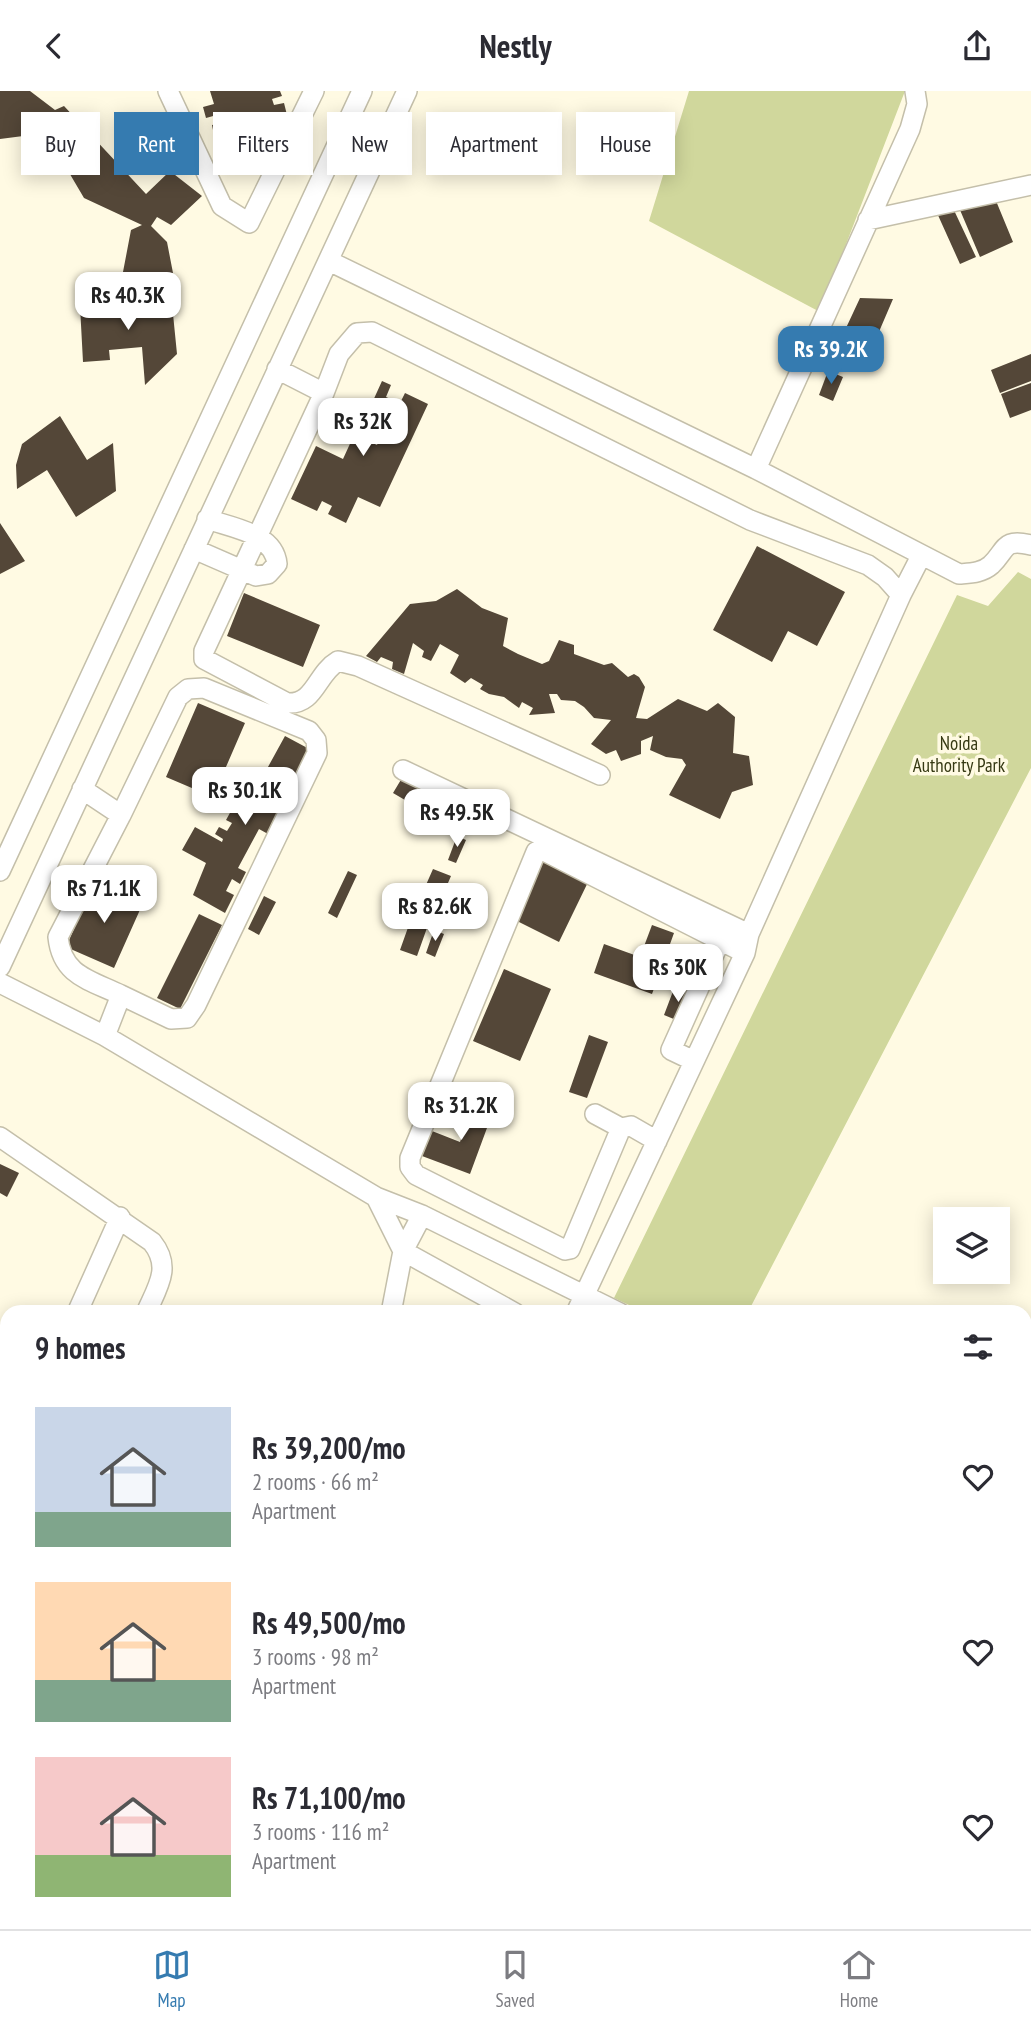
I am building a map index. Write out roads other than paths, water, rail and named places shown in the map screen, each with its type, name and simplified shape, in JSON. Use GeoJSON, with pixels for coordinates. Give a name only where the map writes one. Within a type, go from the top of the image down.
{"type":"FeatureCollection","features":[{"type":"Feature","properties":{"kind":"street"},"geometry":{"type":"LineString","coordinates":[[169,91],[222,206],[249,223],[314,91]]}},
{"type":"Feature","properties":{"kind":"street"},"geometry":{"type":"LineString","coordinates":[[0,871],[362,91]]}},
{"type":"Feature","properties":{"kind":"street"},"geometry":{"type":"LineString","coordinates":[[0,967],[407,91]]}},
{"type":"Feature","properties":{"kind":"street"},"geometry":{"type":"LineString","coordinates":[[756,469],[910,129],[917,104],[915,91]]}},
{"type":"Feature","properties":{"kind":"street"},"geometry":{"type":"LineString","coordinates":[[868,220],[1031,185]]}},
{"type":"Feature","properties":{"kind":"street"},"geometry":{"type":"LineString","coordinates":[[329,261],[756,469],[921,557],[959,574],[977,573],[991,566],[1003,547],[1019,542],[1031,544]]}},
{"type":"Feature","properties":{"kind":"street"},"geometry":{"type":"LineString","coordinates":[[600,775],[358,666],[338,661],[326,668],[310,697],[300,704],[287,703],[204,659],[204,651],[324,393],[339,354],[357,333],[372,332],[750,520],[868,565],[885,577],[901,595]]}},
{"type":"Feature","properties":{"kind":"street"},"geometry":{"type":"LineString","coordinates":[[277,369],[324,393]]}},
{"type":"Feature","properties":{"kind":"street"},"geometry":{"type":"LineString","coordinates":[[194,549],[256,576],[268,574],[277,563],[276,552],[257,537],[207,519]]}},
{"type":"Feature","properties":{"kind":"street"},"geometry":{"type":"LineString","coordinates":[[580,1305],[694,1061],[901,595],[921,557]]}},
{"type":"Feature","properties":{"kind":"street"},"geometry":{"type":"LineString","coordinates":[[204,688],[309,731],[316,740],[317,753],[196,1005],[187,1018],[171,1019],[121,995],[75,974],[60,957],[58,937],[178,697],[188,689],[204,688]]}},
{"type":"Feature","properties":{"kind":"street"},"geometry":{"type":"LineString","coordinates":[[403,770],[747,943]]}},
{"type":"Feature","properties":{"kind":"street"},"geometry":{"type":"LineString","coordinates":[[82,789],[121,815]]}},
{"type":"Feature","properties":{"kind":"street"},"geometry":{"type":"LineString","coordinates":[[621,1128],[570,1249],[565,1250],[416,1175],[410,1167],[410,1158],[536,852],[544,851],[720,941],[747,943]]}},
{"type":"Feature","properties":{"kind":"street"},"geometry":{"type":"LineString","coordinates":[[694,1061],[671,1050],[720,941]]}},
{"type":"Feature","properties":{"kind":"street"},"geometry":{"type":"LineString","coordinates":[[0,983],[105,1036],[376,1197],[422,1215],[606,1305]]}},
{"type":"Feature","properties":{"kind":"street"},"geometry":{"type":"LineString","coordinates":[[105,1036],[121,995]]}},
{"type":"Feature","properties":{"kind":"street"},"geometry":{"type":"LineString","coordinates":[[595,1114],[621,1128],[631,1126],[657,1141]]}},
{"type":"Feature","properties":{"kind":"street"},"geometry":{"type":"LineString","coordinates":[[0,1137],[120,1217],[152,1242],[164,1263],[164,1275],[150,1305]]}},
{"type":"Feature","properties":{"kind":"street"},"geometry":{"type":"LineString","coordinates":[[376,1197],[402,1251],[500,1305]]}},
{"type":"Feature","properties":{"kind":"street"},"geometry":{"type":"LineString","coordinates":[[392,1305],[402,1251],[422,1215]]}},
{"type":"Feature","properties":{"kind":"street"},"geometry":{"type":"LineString","coordinates":[[81,1305],[120,1217]]}},
{"type":"Feature","properties":{"kind":"park label","name":"Noida Authority Park"},"geometry":{"type":"Point","coordinates":[959,754]}}]}
